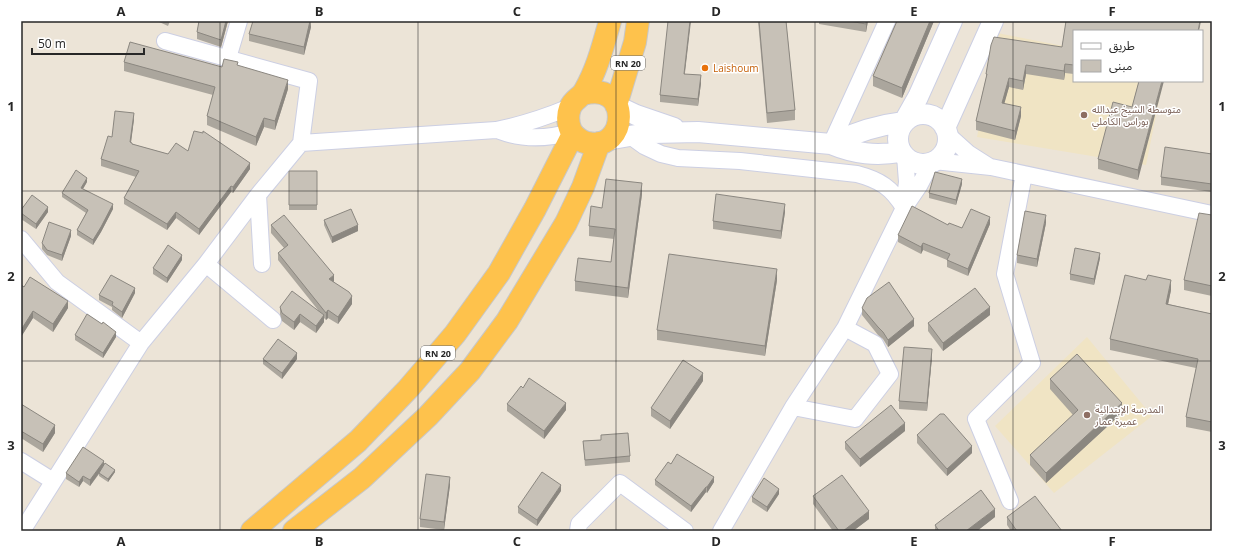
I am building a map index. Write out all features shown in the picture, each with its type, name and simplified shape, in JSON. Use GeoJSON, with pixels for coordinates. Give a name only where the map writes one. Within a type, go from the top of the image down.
{"type":"FeatureCollection","features":[{"type":"Feature","properties":{"kind":"highway","name":"RN 20"},"geometry":{"type":"LineString","coordinates":[[577,101],[600,60],[610,21]]}},
{"type":"Feature","properties":{"kind":"highway","name":"RN 20"},"geometry":{"type":"LineString","coordinates":[[616,106],[635,42],[638,21]]}},
{"type":"Feature","properties":{"kind":"highway"},"geometry":{"type":"LineString","coordinates":[[590,92],[605,94],[616,106],[619,114],[617,129],[613,135],[603,142],[590,144],[580,140],[572,133],[568,124],[568,115],[577,101],[590,92]]}},
{"type":"Feature","properties":{"kind":"highway","name":"RN 20"},"geometry":{"type":"LineString","coordinates":[[252,531],[358,441],[408,389],[455,334],[499,272],[535,209],[572,133]]}},
{"type":"Feature","properties":{"kind":"highway"},"geometry":{"type":"LineString","coordinates":[[294,531],[362,478],[428,416],[470,371],[507,321],[566,223],[603,142]]}},
{"type":"Feature","properties":{"kind":"street"},"geometry":{"type":"LineString","coordinates":[[228,58],[239,21]]}},
{"type":"Feature","properties":{"kind":"street"},"geometry":{"type":"LineString","coordinates":[[831,144],[887,21]]}},
{"type":"Feature","properties":{"kind":"street"},"geometry":{"type":"LineString","coordinates":[[904,208],[907,182],[903,154],[898,145],[899,129],[918,97],[952,21]]}},
{"type":"Feature","properties":{"kind":"street"},"geometry":{"type":"LineString","coordinates":[[603,142],[630,136],[675,132],[698,132],[831,144],[842,149],[865,154],[903,154],[914,162],[925,164],[932,162],[940,157],[945,151],[948,143],[947,132],[993,21]]}},
{"type":"Feature","properties":{"kind":"street"},"geometry":{"type":"LineString","coordinates":[[22,531],[141,343],[206,264],[258,195],[301,143],[309,81],[164,40]]}},
{"type":"Feature","properties":{"kind":"street"},"geometry":{"type":"LineString","coordinates":[[301,143],[496,130],[534,121],[577,101]]}},
{"type":"Feature","properties":{"kind":"street"},"geometry":{"type":"LineString","coordinates":[[616,106],[656,122],[698,132]]}},
{"type":"Feature","properties":{"kind":"street"},"geometry":{"type":"LineString","coordinates":[[831,144],[859,131],[904,121],[919,114],[927,114],[935,116],[941,121],[947,132],[968,153],[991,167]]}},
{"type":"Feature","properties":{"kind":"street"},"geometry":{"type":"LineString","coordinates":[[496,130],[521,137],[534,138],[547,138],[572,133]]}},
{"type":"Feature","properties":{"kind":"street"},"geometry":{"type":"LineString","coordinates":[[630,136],[644,146],[660,154],[678,158],[740,161],[857,174],[869,177],[890,189],[904,208]]}},
{"type":"Feature","properties":{"kind":"street"},"geometry":{"type":"LineString","coordinates":[[932,162],[991,167],[1212,214]]}},
{"type":"Feature","properties":{"kind":"street"},"geometry":{"type":"LineString","coordinates":[[721,531],[794,407],[845,328],[904,208],[919,186],[932,162]]}},
{"type":"Feature","properties":{"kind":"street"},"geometry":{"type":"LineString","coordinates":[[1010,501],[976,418],[1032,363],[1005,274],[1024,174]]}},
{"type":"Feature","properties":{"kind":"street"},"geometry":{"type":"LineString","coordinates":[[258,195],[262,264]]}},
{"type":"Feature","properties":{"kind":"street"},"geometry":{"type":"LineString","coordinates":[[21,240],[56,282],[141,343]]}},
{"type":"Feature","properties":{"kind":"street"},"geometry":{"type":"LineString","coordinates":[[206,264],[273,320]]}},
{"type":"Feature","properties":{"kind":"street"},"geometry":{"type":"LineString","coordinates":[[794,407],[855,419],[890,374],[875,344],[845,328]]}},
{"type":"Feature","properties":{"kind":"street"},"geometry":{"type":"LineString","coordinates":[[21,461],[53,481]]}},
{"type":"Feature","properties":{"kind":"street"},"geometry":{"type":"LineString","coordinates":[[578,531],[578,524],[620,483],[685,531]]}},
{"type":"Feature","properties":{"kind":"shaded area"},"geometry":{"type":"Polygon","coordinates":[[[997,33],[1073,48],[1073,82],[1163,82],[1146,165],[977,137],[997,33]]]}},
{"type":"Feature","properties":{"kind":"shaded area"},"geometry":{"type":"Polygon","coordinates":[[[1087,337],[1152,416],[1054,493],[995,426],[1087,337]]]}},
{"type":"Feature","properties":{"kind":"building"},"geometry":{"type":"Polygon","coordinates":[[[199,21],[226,21],[221,40],[197,32],[199,21]]]}},
{"type":"Feature","properties":{"kind":"building"},"geometry":{"type":"Polygon","coordinates":[[[253,21],[310,21],[304,47],[249,34],[253,21]]]}},
{"type":"Feature","properties":{"kind":"building"},"geometry":{"type":"Polygon","coordinates":[[[668,21],[690,21],[684,74],[701,75],[698,99],[660,95],[668,21]]]}},
{"type":"Feature","properties":{"kind":"building"},"geometry":{"type":"Polygon","coordinates":[[[759,21],[786,21],[795,110],[767,113],[759,21]]]}},
{"type":"Feature","properties":{"kind":"building"},"geometry":{"type":"Polygon","coordinates":[[[849,21],[866,21],[866,24],[849,21]]]}},
{"type":"Feature","properties":{"kind":"building"},"geometry":{"type":"Polygon","coordinates":[[[897,21],[930,21],[902,88],[873,76],[897,21]]]}},
{"type":"Feature","properties":{"kind":"building"},"geometry":{"type":"Polygon","coordinates":[[[1066,21],[1200,21],[1198,30],[1073,30],[1073,65],[1065,64],[1064,71],[1026,65],[1023,81],[1009,78],[1002,103],[1021,107],[1015,131],[976,121],[987,74],[991,45],[994,37],[1062,47],[1066,21]]]}},
{"type":"Feature","properties":{"kind":"building"},"geometry":{"type":"Polygon","coordinates":[[[130,42],[222,67],[224,59],[238,62],[237,65],[288,80],[275,121],[264,118],[256,137],[207,116],[215,87],[124,62],[130,42]]]}},
{"type":"Feature","properties":{"kind":"building"},"geometry":{"type":"Polygon","coordinates":[[[1139,82],[1162,82],[1138,170],[1098,159],[1113,102],[1132,107],[1139,82]]]}},
{"type":"Feature","properties":{"kind":"building"},"geometry":{"type":"Polygon","coordinates":[[[115,111],[134,113],[130,142],[132,144],[168,154],[176,143],[188,151],[194,131],[203,133],[203,131],[250,163],[233,187],[231,186],[199,229],[176,212],[167,224],[124,198],[139,171],[101,159],[108,136],[112,137],[115,111]]]}},
{"type":"Feature","properties":{"kind":"building"},"geometry":{"type":"Polygon","coordinates":[[[1165,147],[1212,154],[1212,184],[1161,177],[1165,147]]]}},
{"type":"Feature","properties":{"kind":"building"},"geometry":{"type":"Polygon","coordinates":[[[76,170],[87,178],[81,188],[113,204],[93,240],[77,230],[88,210],[62,193],[76,170]]]}},
{"type":"Feature","properties":{"kind":"building"},"geometry":{"type":"Polygon","coordinates":[[[289,171],[317,171],[317,205],[289,205],[289,171]]]}},
{"type":"Feature","properties":{"kind":"building"},"geometry":{"type":"Polygon","coordinates":[[[935,172],[962,179],[956,200],[929,193],[935,172]]]}},
{"type":"Feature","properties":{"kind":"building"},"geometry":{"type":"Polygon","coordinates":[[[606,179],[642,183],[628,288],[575,281],[578,258],[611,262],[615,229],[589,226],[591,206],[602,208],[606,179]]]}},
{"type":"Feature","properties":{"kind":"building"},"geometry":{"type":"Polygon","coordinates":[[[716,194],[785,204],[781,231],[713,221],[716,194]]]}},
{"type":"Feature","properties":{"kind":"building"},"geometry":{"type":"Polygon","coordinates":[[[32,195],[48,207],[36,224],[21,213],[21,210],[32,195]]]}},
{"type":"Feature","properties":{"kind":"building"},"geometry":{"type":"Polygon","coordinates":[[[912,206],[948,225],[949,223],[962,228],[971,209],[990,217],[968,269],[947,260],[950,254],[923,243],[921,247],[898,235],[912,206]]]}},
{"type":"Feature","properties":{"kind":"building"},"geometry":{"type":"Polygon","coordinates":[[[351,209],[358,225],[332,237],[324,220],[351,209]]]}},
{"type":"Feature","properties":{"kind":"building"},"geometry":{"type":"Polygon","coordinates":[[[1025,211],[1046,215],[1037,259],[1017,255],[1025,211]]]}},
{"type":"Feature","properties":{"kind":"building"},"geometry":{"type":"Polygon","coordinates":[[[1199,213],[1212,215],[1212,286],[1184,280],[1199,213]]]}},
{"type":"Feature","properties":{"kind":"building"},"geometry":{"type":"Polygon","coordinates":[[[284,215],[334,275],[329,279],[349,292],[352,296],[338,317],[328,310],[326,313],[278,253],[288,245],[271,225],[284,215]]]}},
{"type":"Feature","properties":{"kind":"building"},"geometry":{"type":"Polygon","coordinates":[[[49,222],[71,230],[62,255],[47,250],[42,243],[49,222]]]}},
{"type":"Feature","properties":{"kind":"building"},"geometry":{"type":"Polygon","coordinates":[[[168,245],[182,255],[167,278],[153,268],[168,245]]]}},
{"type":"Feature","properties":{"kind":"building"},"geometry":{"type":"Polygon","coordinates":[[[1075,248],[1100,253],[1094,279],[1070,274],[1075,248]]]}},
{"type":"Feature","properties":{"kind":"building"},"geometry":{"type":"Polygon","coordinates":[[[669,254],[777,269],[765,346],[657,330],[669,254]]]}},
{"type":"Feature","properties":{"kind":"building"},"geometry":{"type":"Polygon","coordinates":[[[111,275],[135,288],[122,312],[112,305],[113,302],[99,295],[111,275]]]}},
{"type":"Feature","properties":{"kind":"building"},"geometry":{"type":"Polygon","coordinates":[[[1125,275],[1146,280],[1148,275],[1171,280],[1166,304],[1212,314],[1212,422],[1186,417],[1198,359],[1110,339],[1125,275]]]}},
{"type":"Feature","properties":{"kind":"building"},"geometry":{"type":"Polygon","coordinates":[[[30,277],[68,301],[53,324],[33,311],[21,330],[21,285],[24,287],[30,277]]]}},
{"type":"Feature","properties":{"kind":"building"},"geometry":{"type":"Polygon","coordinates":[[[889,282],[914,319],[888,340],[862,308],[867,298],[889,282]]]}},
{"type":"Feature","properties":{"kind":"building"},"geometry":{"type":"Polygon","coordinates":[[[975,288],[990,307],[943,343],[928,323],[975,288]]]}},
{"type":"Feature","properties":{"kind":"building"},"geometry":{"type":"Polygon","coordinates":[[[292,291],[324,315],[316,326],[300,314],[294,322],[282,313],[280,307],[292,291]]]}},
{"type":"Feature","properties":{"kind":"building"},"geometry":{"type":"Polygon","coordinates":[[[87,314],[102,324],[103,322],[116,332],[103,353],[75,335],[87,314]]]}},
{"type":"Feature","properties":{"kind":"building"},"geometry":{"type":"Polygon","coordinates":[[[278,339],[297,353],[282,373],[263,359],[278,339]]]}},
{"type":"Feature","properties":{"kind":"building"},"geometry":{"type":"Polygon","coordinates":[[[904,347],[932,349],[927,403],[899,401],[904,347]]]}},
{"type":"Feature","properties":{"kind":"building"},"geometry":{"type":"Polygon","coordinates":[[[1077,354],[1122,403],[1046,473],[1030,455],[1078,410],[1050,379],[1077,354]]]}},
{"type":"Feature","properties":{"kind":"building"},"geometry":{"type":"Polygon","coordinates":[[[683,360],[703,373],[670,421],[651,408],[683,360]]]}},
{"type":"Feature","properties":{"kind":"building"},"geometry":{"type":"Polygon","coordinates":[[[529,378],[566,403],[544,431],[507,404],[521,386],[523,388],[529,378]]]}},
{"type":"Feature","properties":{"kind":"building"},"geometry":{"type":"Polygon","coordinates":[[[21,404],[55,425],[43,444],[21,431],[21,404]]]}},
{"type":"Feature","properties":{"kind":"building"},"geometry":{"type":"Polygon","coordinates":[[[891,405],[905,423],[860,459],[845,442],[891,405]]]}},
{"type":"Feature","properties":{"kind":"building"},"geometry":{"type":"Polygon","coordinates":[[[940,414],[944,414],[972,446],[947,469],[917,435],[940,414]]]}},
{"type":"Feature","properties":{"kind":"building"},"geometry":{"type":"Polygon","coordinates":[[[628,433],[630,456],[585,460],[583,441],[601,440],[601,435],[628,433]]]}},
{"type":"Feature","properties":{"kind":"building"},"geometry":{"type":"Polygon","coordinates":[[[83,447],[104,461],[90,480],[83,476],[79,482],[66,473],[83,447]]]}},
{"type":"Feature","properties":{"kind":"building"},"geometry":{"type":"Polygon","coordinates":[[[677,454],[714,477],[691,506],[655,480],[668,462],[671,464],[677,454]]]}},
{"type":"Feature","properties":{"kind":"building"},"geometry":{"type":"Polygon","coordinates":[[[105,463],[115,470],[108,479],[99,473],[105,463]]]}},
{"type":"Feature","properties":{"kind":"building"},"geometry":{"type":"Polygon","coordinates":[[[542,472],[561,485],[537,520],[518,507],[542,472]]]}},
{"type":"Feature","properties":{"kind":"building"},"geometry":{"type":"Polygon","coordinates":[[[426,474],[450,477],[444,522],[420,519],[426,474]]]}},
{"type":"Feature","properties":{"kind":"building"},"geometry":{"type":"Polygon","coordinates":[[[842,475],[869,511],[843,531],[839,531],[813,496],[842,475]]]}},
{"type":"Feature","properties":{"kind":"building"},"geometry":{"type":"Polygon","coordinates":[[[764,478],[779,489],[767,507],[752,497],[764,478]]]}},
{"type":"Feature","properties":{"kind":"building"},"geometry":{"type":"Polygon","coordinates":[[[981,490],[995,509],[966,531],[939,531],[935,525],[981,490]]]}},
{"type":"Feature","properties":{"kind":"building"},"geometry":{"type":"Polygon","coordinates":[[[1035,496],[1062,531],[1017,531],[1007,517],[1035,496]]]}},
{"type":"Feature","properties":{"kind":"place","name":"Laishoum"},"geometry":{"type":"Point","coordinates":[705,68]}},
{"type":"Feature","properties":{"kind":"place","name":"متوسطة الشيخ عبدالله بوراس الكاملي"},"geometry":{"type":"Point","coordinates":[1084,115]}},
{"type":"Feature","properties":{"kind":"place","name":"المدرسة الإبتدائية عميرة عمار"},"geometry":{"type":"Point","coordinates":[1087,415]}}]}
